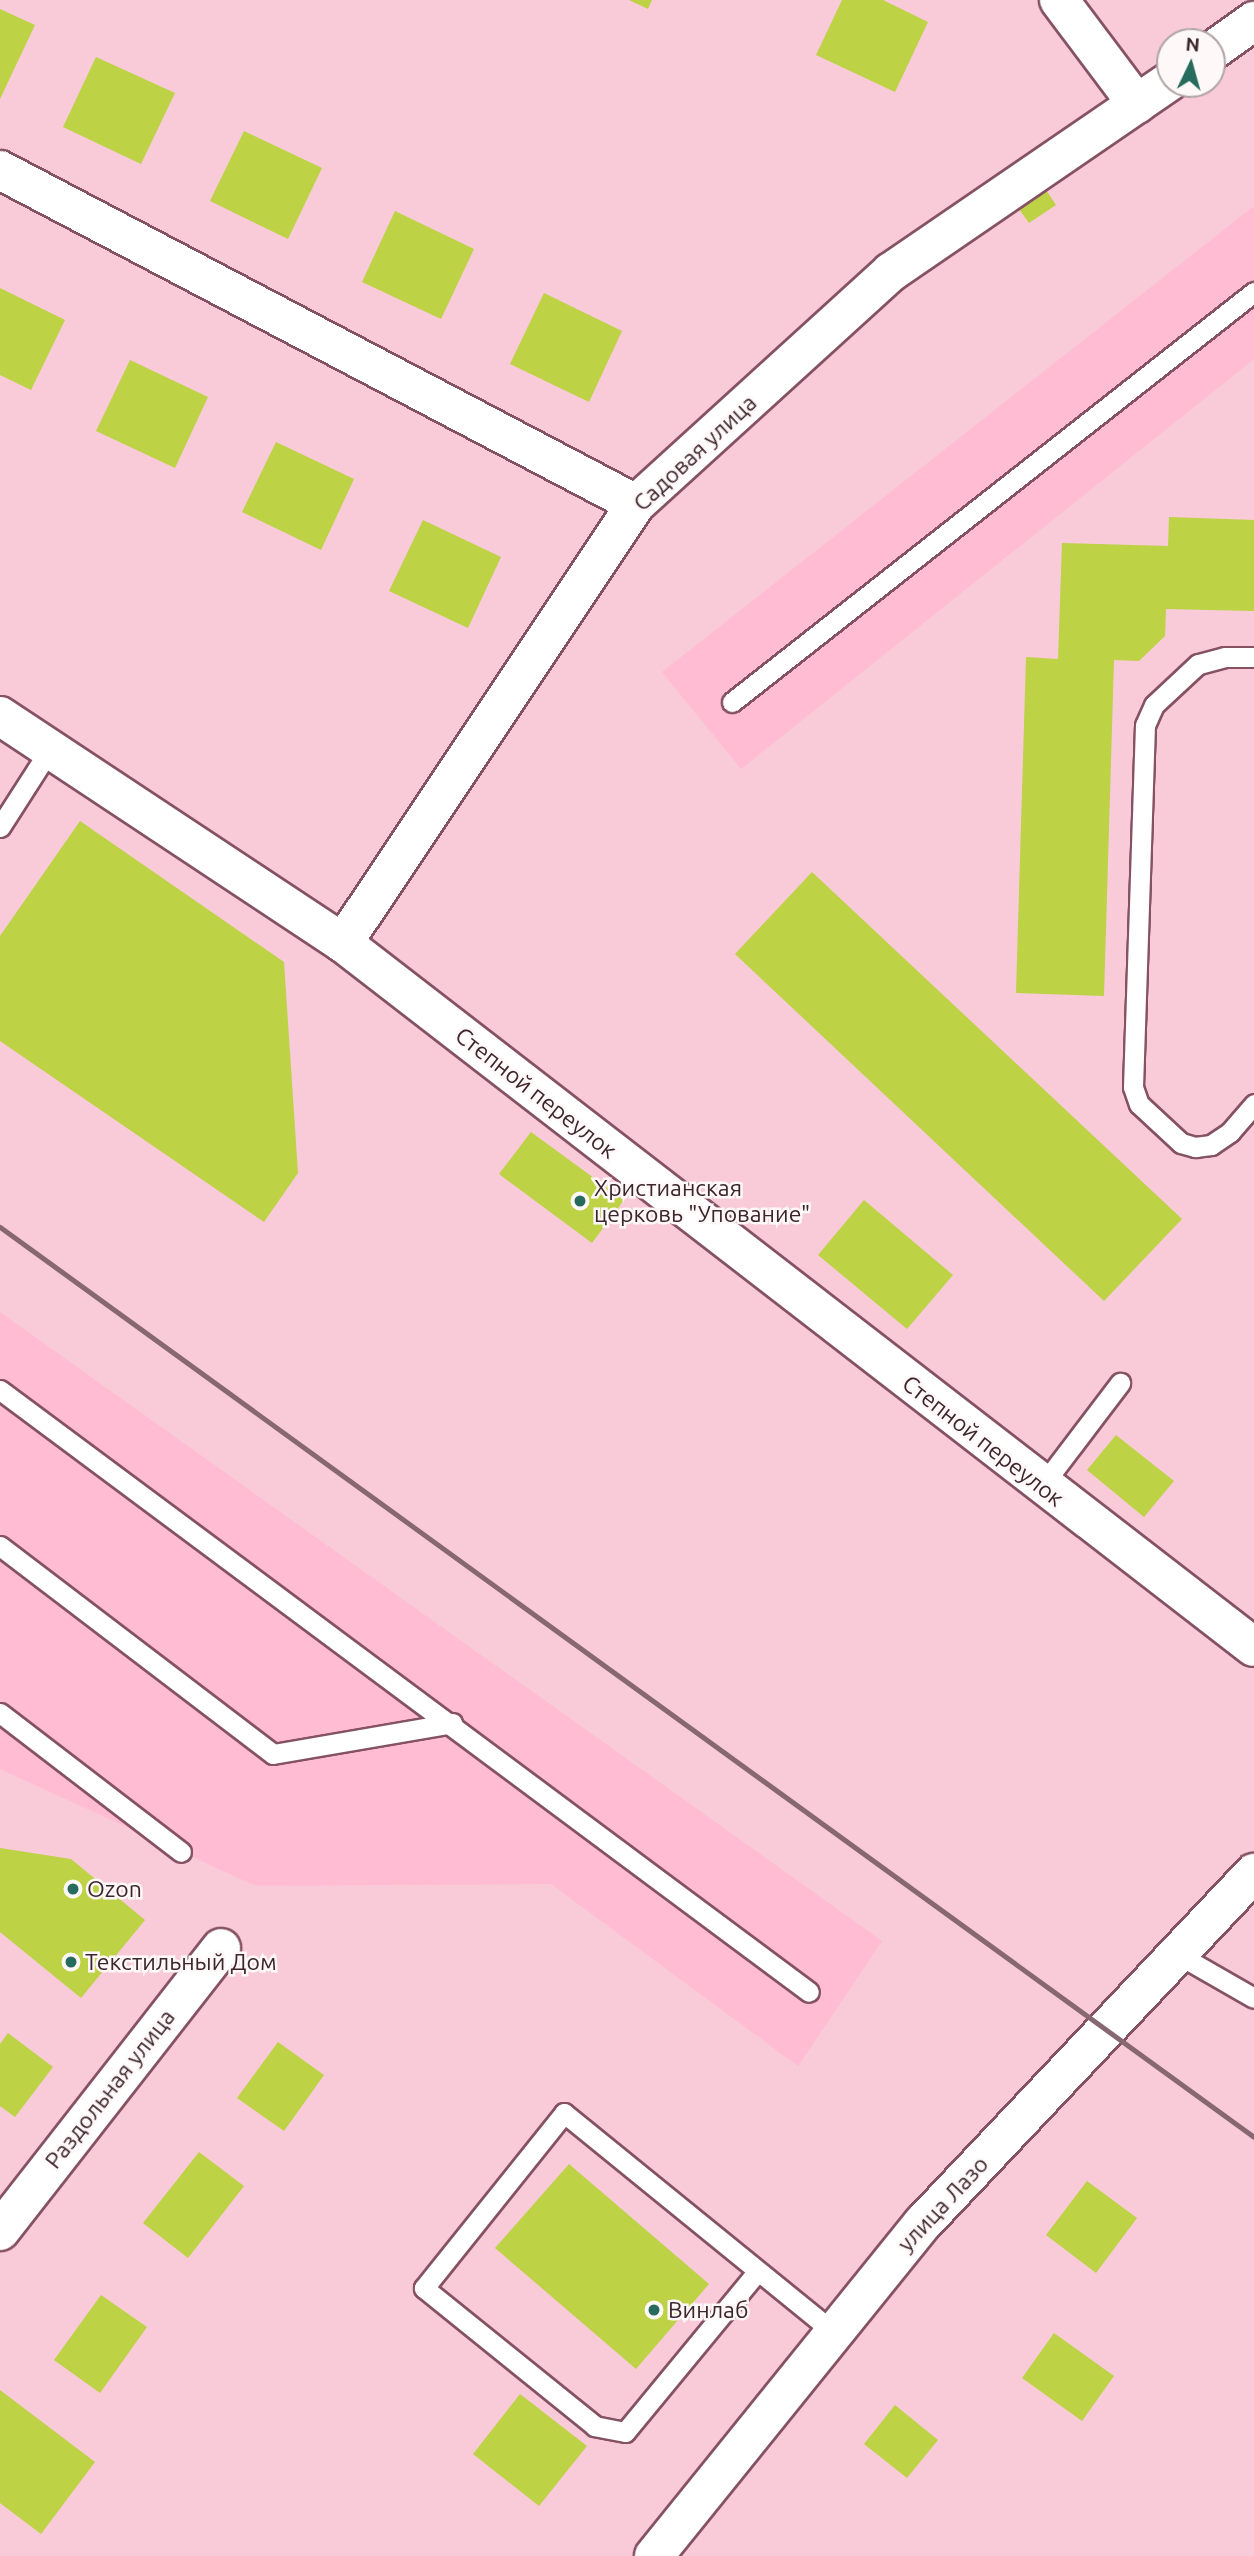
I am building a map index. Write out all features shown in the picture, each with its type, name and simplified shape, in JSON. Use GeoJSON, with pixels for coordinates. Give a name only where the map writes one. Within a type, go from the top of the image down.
{"type":"FeatureCollection","features":[{"type":"Feature","properties":{"kind":"street"},"geometry":{"type":"LineString","coordinates":[[1059,0],[1138,104]]}},
{"type":"Feature","properties":{"kind":"street","name":"Садовая улица"},"geometry":{"type":"LineString","coordinates":[[343,943],[636,505],[891,272],[1156,91]]}},
{"type":"Feature","properties":{"kind":"street"},"geometry":{"type":"LineString","coordinates":[[0,170],[636,505]]}},
{"type":"Feature","properties":{"kind":"street","name":"Степной переулок"},"geometry":{"type":"LineString","coordinates":[[0,716],[343,943],[1041,1487],[1254,1647]]}},
{"type":"Feature","properties":{"kind":"street","name":"улица Лазо"},"geometry":{"type":"LineString","coordinates":[[654,2556],[832,2331],[923,2223],[1254,1873]]}},
{"type":"Feature","properties":{"kind":"street","name":"Раздольная улица"},"geometry":{"type":"LineString","coordinates":[[0,2231],[221,1948]]}},
{"type":"Feature","properties":{"kind":"lane"},"geometry":{"type":"LineString","coordinates":[[733,702],[1254,292]]}},
{"type":"Feature","properties":{"kind":"lane"},"geometry":{"type":"LineString","coordinates":[[1254,657],[1224,657],[1198,664],[1154,705],[1145,725],[1133,1087],[1139,1104],[1181,1143],[1195,1147],[1211,1145],[1230,1132],[1254,1104]]}},
{"type":"Feature","properties":{"kind":"lane"},"geometry":{"type":"LineString","coordinates":[[0,827],[50,749]]}},
{"type":"Feature","properties":{"kind":"lane"},"geometry":{"type":"LineString","coordinates":[[1041,1487],[1120,1383]]}},
{"type":"Feature","properties":{"kind":"lane"},"geometry":{"type":"LineString","coordinates":[[0,1390],[452,1723],[809,1992]]}},
{"type":"Feature","properties":{"kind":"lane"},"geometry":{"type":"LineString","coordinates":[[0,1546],[274,1754],[452,1723]]}},
{"type":"Feature","properties":{"kind":"lane"},"geometry":{"type":"LineString","coordinates":[[0,1713],[181,1852]]}},
{"type":"Feature","properties":{"kind":"lane"},"geometry":{"type":"LineString","coordinates":[[1179,1955],[1254,1998]]}},
{"type":"Feature","properties":{"kind":"lane"},"geometry":{"type":"LineString","coordinates":[[757,2272],[625,2432],[595,2426],[424,2288],[564,2113],[832,2331]]}},
{"type":"Feature","properties":{"kind":"shaded area"},"geometry":{"type":"Polygon","coordinates":[[[1254,206],[1254,359],[741,769],[662,672],[1254,206]]]}},
{"type":"Feature","properties":{"kind":"shaded area"},"geometry":{"type":"Polygon","coordinates":[[[0,1312],[882,1941],[798,2066],[551,1884],[256,1886],[0,1769],[0,1312]]]}},
{"type":"Feature","properties":{"kind":"building"},"geometry":{"type":"Polygon","coordinates":[[[629,0],[652,0],[648,9],[629,0]]]}},
{"type":"Feature","properties":{"kind":"building"},"geometry":{"type":"Polygon","coordinates":[[[842,0],[883,0],[928,22],[895,92],[816,55],[842,0]]]}},
{"type":"Feature","properties":{"kind":"building"},"geometry":{"type":"Polygon","coordinates":[[[0,9],[35,25],[0,99],[0,9]]]}},
{"type":"Feature","properties":{"kind":"building"},"geometry":{"type":"Polygon","coordinates":[[[96,57],[175,93],[141,164],[63,127],[96,57]]]}},
{"type":"Feature","properties":{"kind":"building"},"geometry":{"type":"Polygon","coordinates":[[[244,131],[322,168],[288,239],[210,201],[244,131]]]}},
{"type":"Feature","properties":{"kind":"building"},"geometry":{"type":"Polygon","coordinates":[[[1044,187],[1056,205],[1029,223],[1016,205],[1044,187]]]}},
{"type":"Feature","properties":{"kind":"building"},"geometry":{"type":"Polygon","coordinates":[[[395,211],[474,249],[441,319],[362,282],[395,211]]]}},
{"type":"Feature","properties":{"kind":"building"},"geometry":{"type":"Polygon","coordinates":[[[0,288],[65,320],[31,390],[0,375],[0,288]]]}},
{"type":"Feature","properties":{"kind":"building"},"geometry":{"type":"Polygon","coordinates":[[[544,293],[622,331],[589,402],[510,364],[544,293]]]}},
{"type":"Feature","properties":{"kind":"building"},"geometry":{"type":"Polygon","coordinates":[[[130,360],[208,397],[175,468],[96,431],[130,360]]]}},
{"type":"Feature","properties":{"kind":"building"},"geometry":{"type":"Polygon","coordinates":[[[276,442],[354,479],[321,550],[242,512],[276,442]]]}},
{"type":"Feature","properties":{"kind":"building"},"geometry":{"type":"Polygon","coordinates":[[[1169,517],[1254,520],[1254,611],[1166,609],[1165,636],[1139,661],[1114,660],[1104,996],[1016,993],[1026,657],[1058,659],[1062,543],[1168,546],[1169,517]]]}},
{"type":"Feature","properties":{"kind":"building"},"geometry":{"type":"Polygon","coordinates":[[[423,520],[501,557],[468,628],[389,591],[423,520]]]}},
{"type":"Feature","properties":{"kind":"building"},"geometry":{"type":"Polygon","coordinates":[[[80,821],[284,962],[298,1173],[264,1222],[0,1041],[0,936],[80,821]]]}},
{"type":"Feature","properties":{"kind":"building"},"geometry":{"type":"Polygon","coordinates":[[[812,872],[1182,1219],[1104,1301],[735,954],[812,872]]]}},
{"type":"Feature","properties":{"kind":"building"},"geometry":{"type":"Polygon","coordinates":[[[531,1132],[624,1200],[592,1243],[499,1174],[531,1132]]]}},
{"type":"Feature","properties":{"kind":"building"},"geometry":{"type":"Polygon","coordinates":[[[864,1200],[953,1275],[907,1329],[818,1255],[864,1200]]]}},
{"type":"Feature","properties":{"kind":"building"},"geometry":{"type":"Polygon","coordinates":[[[1116,1435],[1174,1481],[1144,1517],[1087,1470],[1116,1435]]]}},
{"type":"Feature","properties":{"kind":"building"},"geometry":{"type":"Polygon","coordinates":[[[0,1848],[71,1859],[145,1920],[81,1998],[0,1932],[0,1848]]]}},
{"type":"Feature","properties":{"kind":"building"},"geometry":{"type":"Polygon","coordinates":[[[8,2033],[53,2067],[15,2117],[0,2106],[0,2044],[8,2033]]]}},
{"type":"Feature","properties":{"kind":"building"},"geometry":{"type":"Polygon","coordinates":[[[278,2042],[324,2075],[284,2131],[237,2098],[278,2042]]]}},
{"type":"Feature","properties":{"kind":"building"},"geometry":{"type":"Polygon","coordinates":[[[199,2152],[244,2186],[188,2258],[143,2223],[199,2152]]]}},
{"type":"Feature","properties":{"kind":"building"},"geometry":{"type":"Polygon","coordinates":[[[569,2164],[709,2284],[636,2369],[495,2248],[569,2164]]]}},
{"type":"Feature","properties":{"kind":"building"},"geometry":{"type":"Polygon","coordinates":[[[1087,2181],[1137,2218],[1096,2273],[1046,2235],[1087,2181]]]}},
{"type":"Feature","properties":{"kind":"building"},"geometry":{"type":"Polygon","coordinates":[[[101,2295],[147,2327],[100,2393],[54,2360],[101,2295]]]}},
{"type":"Feature","properties":{"kind":"building"},"geometry":{"type":"Polygon","coordinates":[[[1054,2333],[1114,2376],[1082,2421],[1022,2378],[1054,2333]]]}},
{"type":"Feature","properties":{"kind":"building"},"geometry":{"type":"Polygon","coordinates":[[[0,2390],[95,2462],[41,2534],[0,2503],[0,2390]]]}},
{"type":"Feature","properties":{"kind":"building"},"geometry":{"type":"Polygon","coordinates":[[[520,2394],[587,2446],[539,2506],[473,2454],[520,2394]]]}},
{"type":"Feature","properties":{"kind":"building"},"geometry":{"type":"Polygon","coordinates":[[[895,2405],[938,2440],[907,2478],[864,2444],[895,2405]]]}},
{"type":"Feature","properties":{"kind":"railway"},"geometry":{"type":"LineString","coordinates":[[0,1227],[1254,2137]]}},
{"type":"Feature","properties":{"kind":"place","name":"Христианская церковь \"Упование\""},"geometry":{"type":"Point","coordinates":[580,1201]}},
{"type":"Feature","properties":{"kind":"place","name":"Ozon"},"geometry":{"type":"Point","coordinates":[73,1889]}},
{"type":"Feature","properties":{"kind":"place","name":"Текстильный Дом"},"geometry":{"type":"Point","coordinates":[71,1962]}},
{"type":"Feature","properties":{"kind":"place","name":"Винлаб"},"geometry":{"type":"Point","coordinates":[654,2310]}}]}
